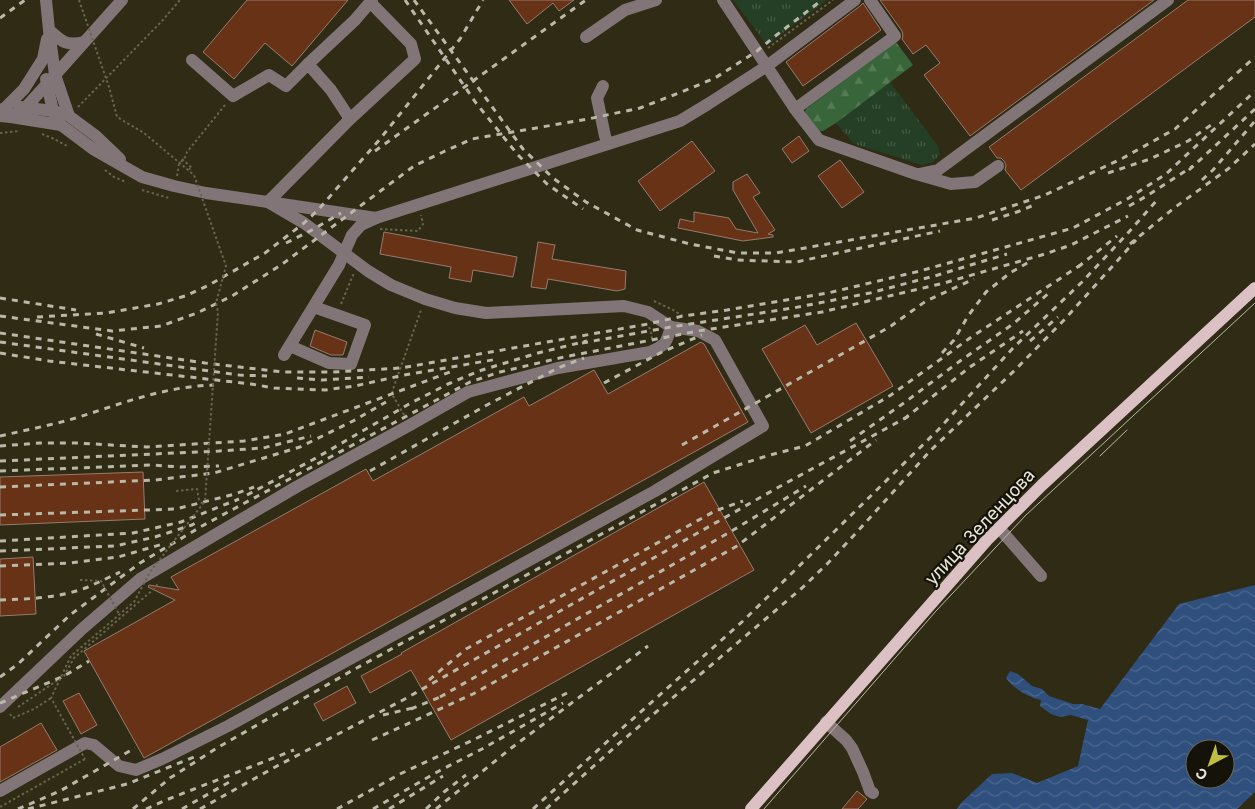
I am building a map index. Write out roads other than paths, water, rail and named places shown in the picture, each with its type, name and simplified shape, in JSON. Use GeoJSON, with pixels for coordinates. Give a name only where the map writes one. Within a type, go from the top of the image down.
{"type":"FeatureCollection","features":[{"type":"Feature","properties":{"kind":"main road","name":"улица Зеленцова"},"geometry":{"type":"LineString","coordinates":[[751,809],[987,540],[1042,485],[1255,288]]}},
{"type":"Feature","properties":{"kind":"lane"},"geometry":{"type":"LineString","coordinates":[[46,0],[53,111]]}},
{"type":"Feature","properties":{"kind":"lane"},"geometry":{"type":"LineString","coordinates":[[26,107],[122,0]]}},
{"type":"Feature","properties":{"kind":"lane"},"geometry":{"type":"LineString","coordinates":[[586,37],[625,10],[656,0]]}},
{"type":"Feature","properties":{"kind":"lane"},"geometry":{"type":"LineString","coordinates":[[723,0],[819,140],[916,174],[951,184],[974,182],[998,166]]}},
{"type":"Feature","properties":{"kind":"lane"},"geometry":{"type":"LineString","coordinates":[[314,307],[365,326],[351,364],[329,362],[287,351],[344,254],[352,235],[361,225],[375,223],[680,121],[767,66],[855,0]]}},
{"type":"Feature","properties":{"kind":"lane"},"geometry":{"type":"LineString","coordinates":[[796,109],[895,36],[870,0]]}},
{"type":"Feature","properties":{"kind":"lane"},"geometry":{"type":"LineString","coordinates":[[916,174],[938,170],[1168,0]]}},
{"type":"Feature","properties":{"kind":"lane"},"geometry":{"type":"LineString","coordinates":[[192,60],[233,96],[269,75],[286,86],[355,20],[371,1],[411,44],[415,59],[350,119],[268,202]]}},
{"type":"Feature","properties":{"kind":"lane"},"geometry":{"type":"LineString","coordinates":[[49,30],[60,40],[73,45],[84,42]]}},
{"type":"Feature","properties":{"kind":"lane"},"geometry":{"type":"LineString","coordinates":[[4,113],[43,60],[49,30]]}},
{"type":"Feature","properties":{"kind":"lane"},"geometry":{"type":"LineString","coordinates":[[43,60],[65,120]]}},
{"type":"Feature","properties":{"kind":"lane"},"geometry":{"type":"LineString","coordinates":[[308,64],[332,90],[350,119]]}},
{"type":"Feature","properties":{"kind":"lane"},"geometry":{"type":"LineString","coordinates":[[603,86],[597,98],[604,136],[608,144]]}},
{"type":"Feature","properties":{"kind":"lane"},"geometry":{"type":"LineString","coordinates":[[4,113],[26,107],[53,111],[65,120],[93,149],[131,178],[142,177],[206,193],[268,202],[375,223]]}},
{"type":"Feature","properties":{"kind":"lane"},"geometry":{"type":"LineString","coordinates":[[4,113],[65,120]]}},
{"type":"Feature","properties":{"kind":"lane"},"geometry":{"type":"LineString","coordinates":[[0,791],[86,743],[94,744],[119,766],[136,770],[162,759],[228,726],[647,496],[763,426],[715,340],[698,331],[671,327],[648,312],[624,306],[486,313],[454,308],[425,299],[392,285],[368,271],[304,223],[268,202]]}},
{"type":"Feature","properties":{"kind":"lane"},"geometry":{"type":"LineString","coordinates":[[5,710],[82,629],[140,579],[298,486],[468,392],[558,368],[650,352],[663,346],[671,327]]}},
{"type":"Feature","properties":{"kind":"lane"},"geometry":{"type":"LineString","coordinates":[[1000,528],[1041,576]]}},
{"type":"Feature","properties":{"kind":"lane"},"geometry":{"type":"LineString","coordinates":[[826,722],[852,748],[873,794]]}},
{"type":"Feature","properties":{"kind":"water"},"geometry":{"type":"Polygon","coordinates":[[[1255,585],[1255,792],[1237,809],[957,809],[992,774],[1012,773],[1037,783],[1078,766],[1088,720],[1071,715],[1060,717],[1051,714],[1040,706],[1041,700],[1022,692],[1009,682],[1006,678],[1010,671],[1018,674],[1032,686],[1042,689],[1049,696],[1073,704],[1082,704],[1100,709],[1179,604],[1255,585]]]}},
{"type":"Feature","properties":{"kind":"tram line"},"geometry":{"type":"LineString","coordinates":[[764,809],[936,611],[1026,515],[1255,303]]}},
{"type":"Feature","properties":{"kind":"tram line"},"geometry":{"type":"LineString","coordinates":[[1100,456],[1127,430]]}},
{"type":"Feature","properties":{"kind":"railway"},"geometry":{"type":"LineString","coordinates":[[0,18],[25,0]]}},
{"type":"Feature","properties":{"kind":"railway"},"geometry":{"type":"LineString","coordinates":[[405,0],[476,103],[518,155],[547,184],[583,209]]}},
{"type":"Feature","properties":{"kind":"railway"},"geometry":{"type":"LineString","coordinates":[[414,0],[523,149],[553,178],[586,202],[637,230],[690,244],[738,253],[776,253],[976,218],[1045,195],[1123,158],[1175,129],[1255,57]]}},
{"type":"Feature","properties":{"kind":"railway"},"geometry":{"type":"LineString","coordinates":[[37,317],[106,313],[158,304],[185,296],[209,285],[265,253],[318,210],[380,139],[460,39],[483,0]]}},
{"type":"Feature","properties":{"kind":"railway"},"geometry":{"type":"LineString","coordinates":[[375,151],[586,0]]}},
{"type":"Feature","properties":{"kind":"railway"},"geometry":{"type":"LineString","coordinates":[[0,316],[112,331],[161,326],[197,313],[232,296],[281,265],[414,166],[472,139],[640,108],[689,89],[715,78],[757,51],[822,0]]}},
{"type":"Feature","properties":{"kind":"railway"},"geometry":{"type":"LineString","coordinates":[[0,333],[205,363],[283,372],[333,372],[401,368],[648,324],[683,316],[828,293],[920,271],[1073,228],[1129,198],[1166,174],[1255,91]]}},
{"type":"Feature","properties":{"kind":"railway"},"geometry":{"type":"LineString","coordinates":[[1189,170],[1255,109]]}},
{"type":"Feature","properties":{"kind":"railway"},"geometry":{"type":"LineString","coordinates":[[1202,180],[1213,170],[1255,121]]}},
{"type":"Feature","properties":{"kind":"railway"},"geometry":{"type":"LineString","coordinates":[[1108,173],[1150,159],[1188,141],[1211,125]]}},
{"type":"Feature","properties":{"kind":"railway"},"geometry":{"type":"LineString","coordinates":[[1130,244],[1174,208],[1228,169],[1255,144]]}},
{"type":"Feature","properties":{"kind":"railway"},"geometry":{"type":"LineString","coordinates":[[1129,206],[1193,166]]}},
{"type":"Feature","properties":{"kind":"railway"},"geometry":{"type":"LineString","coordinates":[[533,809],[743,621],[938,430],[1013,348],[1082,282],[1157,200]]}},
{"type":"Feature","properties":{"kind":"railway"},"geometry":{"type":"LineString","coordinates":[[992,220],[1034,205]]}},
{"type":"Feature","properties":{"kind":"railway"},"geometry":{"type":"LineString","coordinates":[[286,243],[341,213]]}},
{"type":"Feature","properties":{"kind":"railway"},"geometry":{"type":"LineString","coordinates":[[0,677],[18,664],[70,615],[140,563],[202,526],[470,382],[500,372],[564,357],[698,331],[822,312],[944,283],[1071,245],[1128,216]]}},
{"type":"Feature","properties":{"kind":"railway"},"geometry":{"type":"LineString","coordinates":[[714,256],[737,260],[796,262],[940,231]]}},
{"type":"Feature","properties":{"kind":"railway"},"geometry":{"type":"LineString","coordinates":[[1078,267],[1117,236]]}},
{"type":"Feature","properties":{"kind":"railway"},"geometry":{"type":"LineString","coordinates":[[546,809],[616,746],[802,588],[828,563],[930,451],[1065,319],[1136,240]]}},
{"type":"Feature","properties":{"kind":"railway"},"geometry":{"type":"LineString","coordinates":[[582,343],[793,308],[870,293],[1007,254]]}},
{"type":"Feature","properties":{"kind":"railway"},"geometry":{"type":"LineString","coordinates":[[942,353],[954,340],[968,316],[986,292],[1010,273],[1029,262]]}},
{"type":"Feature","properties":{"kind":"railway"},"geometry":{"type":"LineString","coordinates":[[133,809],[170,778],[217,748],[353,670],[713,473],[805,446],[891,395],[970,338],[1082,264]]}},
{"type":"Feature","properties":{"kind":"railway"},"geometry":{"type":"LineString","coordinates":[[682,445],[891,326],[926,301],[974,279]]}},
{"type":"Feature","properties":{"kind":"railway"},"geometry":{"type":"LineString","coordinates":[[850,441],[1013,324],[1050,292]]}},
{"type":"Feature","properties":{"kind":"railway"},"geometry":{"type":"LineString","coordinates":[[0,298],[76,310]]}},
{"type":"Feature","properties":{"kind":"railway"},"geometry":{"type":"LineString","coordinates":[[1030,341],[1058,317]]}},
{"type":"Feature","properties":{"kind":"railway"},"geometry":{"type":"LineString","coordinates":[[904,419],[970,367],[1023,331]]}},
{"type":"Feature","properties":{"kind":"railway"},"geometry":{"type":"LineString","coordinates":[[96,334],[144,348]]}},
{"type":"Feature","properties":{"kind":"railway"},"geometry":{"type":"LineString","coordinates":[[604,383],[662,352],[702,335]]}},
{"type":"Feature","properties":{"kind":"railway"},"geometry":{"type":"LineString","coordinates":[[247,495],[448,384],[479,371],[538,353],[587,341]]}},
{"type":"Feature","properties":{"kind":"railway"},"geometry":{"type":"LineString","coordinates":[[0,342],[239,375],[267,376]]}},
{"type":"Feature","properties":{"kind":"railway"},"geometry":{"type":"LineString","coordinates":[[0,353],[49,361],[274,388],[325,390],[498,359]]}},
{"type":"Feature","properties":{"kind":"railway"},"geometry":{"type":"LineString","coordinates":[[370,471],[485,406],[558,368],[584,358]]}},
{"type":"Feature","properties":{"kind":"railway"},"geometry":{"type":"LineString","coordinates":[[0,446],[76,443],[147,447],[244,441],[285,434],[450,372]]}},
{"type":"Feature","properties":{"kind":"railway"},"geometry":{"type":"LineString","coordinates":[[297,378],[322,380],[369,377]]}},
{"type":"Feature","properties":{"kind":"railway"},"geometry":{"type":"LineString","coordinates":[[0,436],[69,420],[162,392],[179,388],[214,385]]}},
{"type":"Feature","properties":{"kind":"railway"},"geometry":{"type":"LineString","coordinates":[[0,487],[155,480],[214,473],[300,447],[353,421],[386,402]]}},
{"type":"Feature","properties":{"kind":"railway"},"geometry":{"type":"LineString","coordinates":[[200,809],[403,700],[777,488],[909,416]]}},
{"type":"Feature","properties":{"kind":"railway"},"geometry":{"type":"LineString","coordinates":[[0,461],[263,448],[311,436]]}},
{"type":"Feature","properties":{"kind":"railway"},"geometry":{"type":"LineString","coordinates":[[372,740],[473,694],[737,546],[876,440]]}},
{"type":"Feature","properties":{"kind":"railway"},"geometry":{"type":"LineString","coordinates":[[0,471],[152,465],[180,467],[219,466]]}},
{"type":"Feature","properties":{"kind":"railway"},"geometry":{"type":"LineString","coordinates":[[440,697],[730,532],[806,486]]}},
{"type":"Feature","properties":{"kind":"railway"},"geometry":{"type":"LineString","coordinates":[[0,515],[176,509],[235,494],[254,487]]}},
{"type":"Feature","properties":{"kind":"railway"},"geometry":{"type":"LineString","coordinates":[[0,541],[133,533],[181,522],[239,499]]}},
{"type":"Feature","properties":{"kind":"railway"},"geometry":{"type":"LineString","coordinates":[[429,680],[466,649],[715,511],[743,501]]}},
{"type":"Feature","properties":{"kind":"railway"},"geometry":{"type":"LineString","coordinates":[[0,551],[115,546],[155,537],[199,521]]}},
{"type":"Feature","properties":{"kind":"railway"},"geometry":{"type":"LineString","coordinates":[[0,566],[70,563],[118,557],[163,544]]}},
{"type":"Feature","properties":{"kind":"railway"},"geometry":{"type":"LineString","coordinates":[[0,600],[67,594],[88,587],[120,572]]}},
{"type":"Feature","properties":{"kind":"railway"},"geometry":{"type":"LineString","coordinates":[[436,809],[510,749],[648,646]]}},
{"type":"Feature","properties":{"kind":"railway"},"geometry":{"type":"LineString","coordinates":[[0,703],[64,676],[89,661]]}},
{"type":"Feature","properties":{"kind":"railway"},"geometry":{"type":"LineString","coordinates":[[337,809],[400,774],[567,693]]}},
{"type":"Feature","properties":{"kind":"railway"},"geometry":{"type":"LineString","coordinates":[[411,709],[445,695]]}},
{"type":"Feature","properties":{"kind":"railway"},"geometry":{"type":"LineString","coordinates":[[373,809],[563,703]]}},
{"type":"Feature","properties":{"kind":"railway"},"geometry":{"type":"LineString","coordinates":[[383,715],[417,707]]}},
{"type":"Feature","properties":{"kind":"railway"},"geometry":{"type":"LineString","coordinates":[[18,809],[60,791],[135,748]]}},
{"type":"Feature","properties":{"kind":"railway"},"geometry":{"type":"LineString","coordinates":[[146,809],[294,750]]}},
{"type":"Feature","properties":{"kind":"railway"},"geometry":{"type":"LineString","coordinates":[[28,809],[127,784],[194,757]]}},
{"type":"Feature","properties":{"kind":"railway"},"geometry":{"type":"LineString","coordinates":[[426,809],[466,775]]}},
{"type":"Feature","properties":{"kind":"railway"},"geometry":{"type":"LineString","coordinates":[[389,809],[443,776]]}},
{"type":"Feature","properties":{"kind":"railway"},"geometry":{"type":"LineString","coordinates":[[182,809],[231,781]]}}]}
